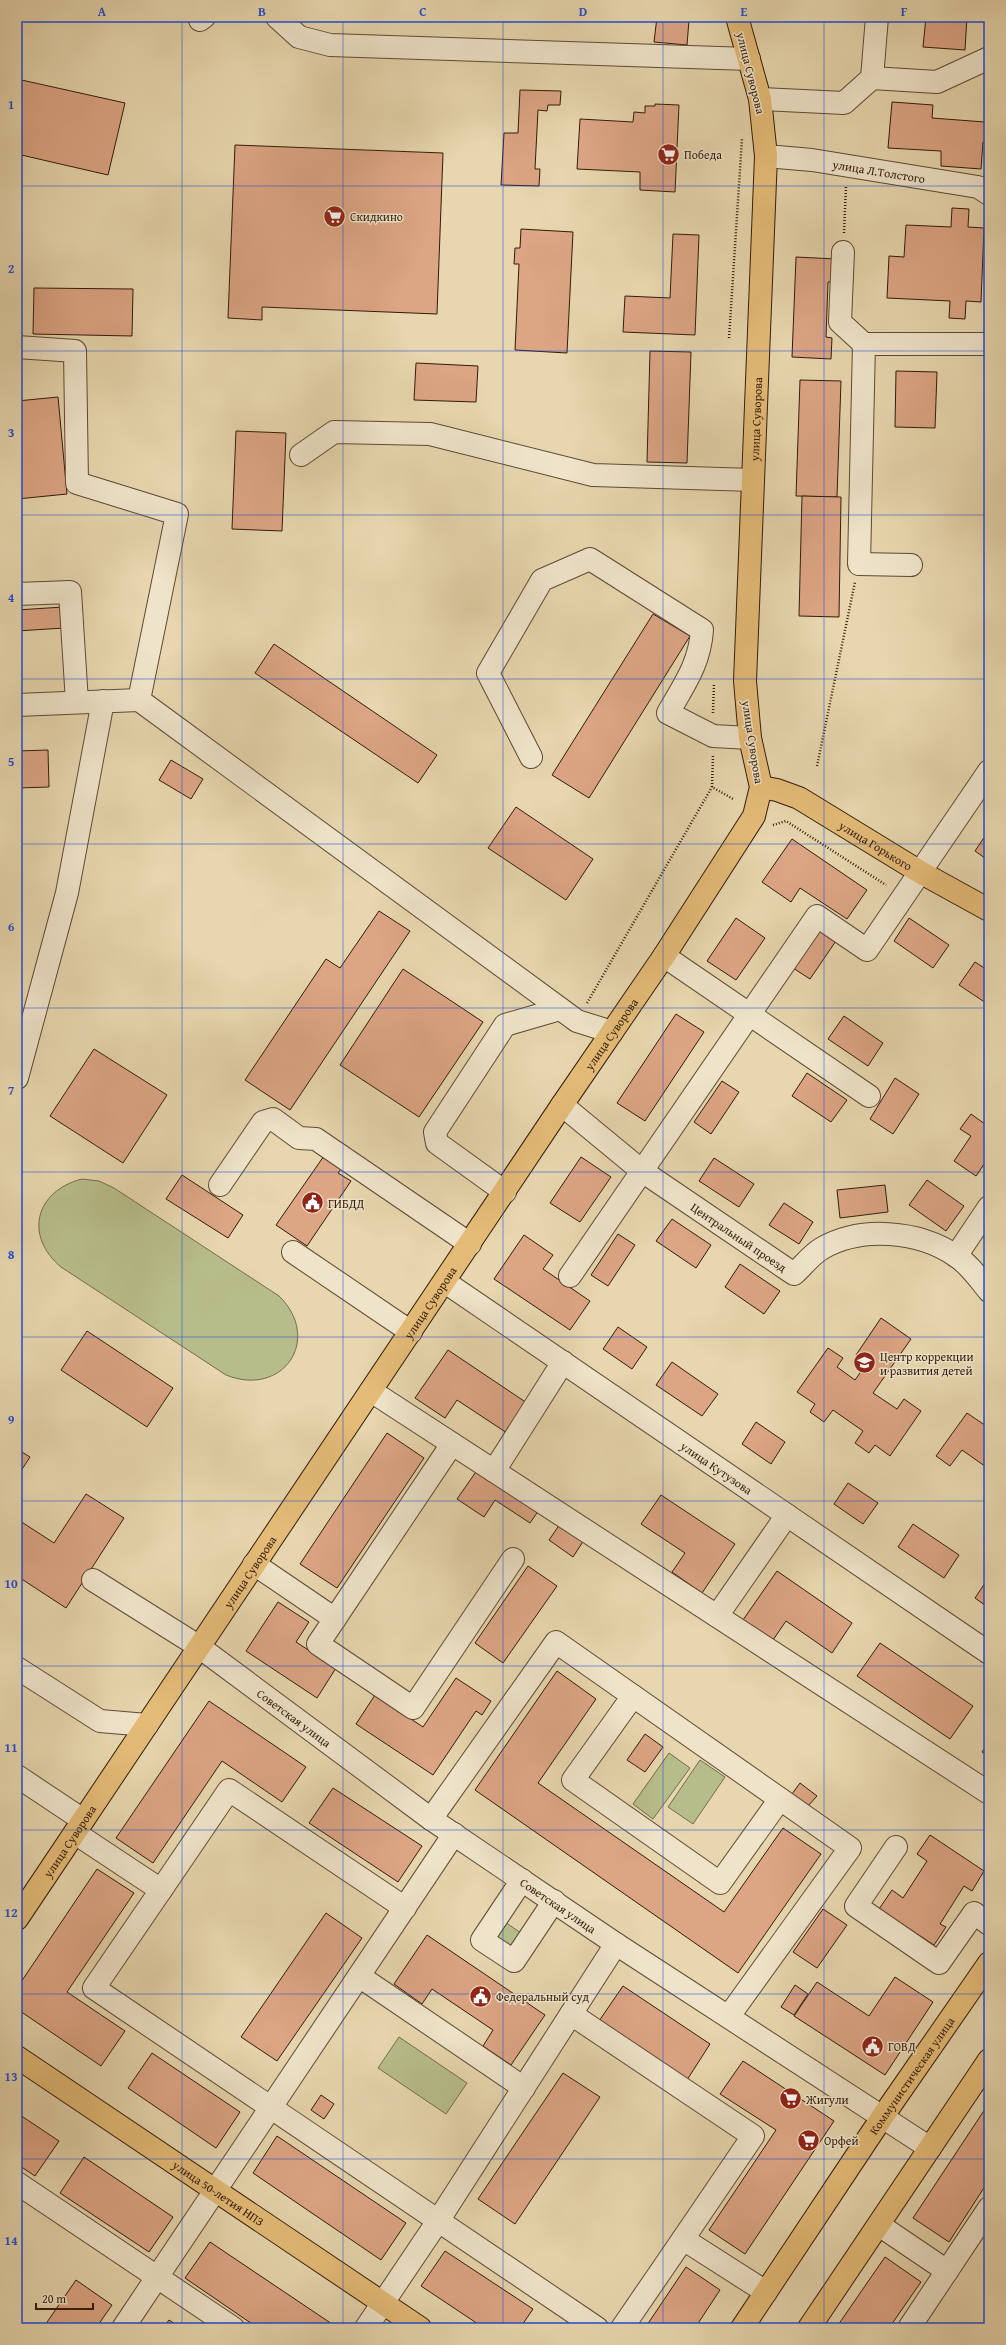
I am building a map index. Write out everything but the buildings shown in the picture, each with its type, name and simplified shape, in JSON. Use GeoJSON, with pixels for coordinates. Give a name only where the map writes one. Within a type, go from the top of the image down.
{"type":"FeatureCollection","features":[{"type":"Feature","properties":{"kind":"main road","name":"улица Суворова"},"geometry":{"type":"LineString","coordinates":[[17,1920],[198,1646],[664,956],[754,816],[761,787],[750,738],[745,681],[766,156],[760,99],[737,17]]}},
{"type":"Feature","properties":{"kind":"main road","name":"улица Горького"},"geometry":{"type":"LineString","coordinates":[[761,787],[777,790],[799,798],[920,872],[989,910]]}},
{"type":"Feature","properties":{"kind":"main road","name":"Коммунистическая улица"},"geometry":{"type":"LineString","coordinates":[[742,2328],[883,2116],[989,1963]]}},
{"type":"Feature","properties":{"kind":"main road","name":"улица 50-летия НПЗ"},"geometry":{"type":"LineString","coordinates":[[17,2057],[420,2328]]}},
{"type":"Feature","properties":{"kind":"main road"},"geometry":{"type":"LineString","coordinates":[[809,2328],[989,2060]]}},
{"type":"Feature","properties":{"kind":"street"},"geometry":{"type":"LineString","coordinates":[[277,17],[299,37],[330,45],[749,60]]}},
{"type":"Feature","properties":{"kind":"street"},"geometry":{"type":"LineString","coordinates":[[872,78],[877,17]]}},
{"type":"Feature","properties":{"kind":"street"},"geometry":{"type":"LineString","coordinates":[[760,99],[844,102],[872,78],[937,82],[989,58]]}},
{"type":"Feature","properties":{"kind":"street","name":"улица Л.Толстого"},"geometry":{"type":"LineString","coordinates":[[766,156],[846,166],[978,187],[989,194]]}},
{"type":"Feature","properties":{"kind":"street"},"geometry":{"type":"LineString","coordinates":[[843,252],[840,322],[864,344],[989,344]]}},
{"type":"Feature","properties":{"kind":"street"},"geometry":{"type":"LineString","coordinates":[[864,344],[859,564],[911,565]]}},
{"type":"Feature","properties":{"kind":"street"},"geometry":{"type":"LineString","coordinates":[[17,347],[75,351],[77,482],[177,514],[139,700]]}},
{"type":"Feature","properties":{"kind":"street"},"geometry":{"type":"LineString","coordinates":[[301,455],[334,432],[430,434],[593,475],[753,480]]}},
{"type":"Feature","properties":{"kind":"street"},"geometry":{"type":"LineString","coordinates":[[531,757],[488,673],[542,580],[590,559],[702,630],[701,646],[696,663],[668,713],[713,736],[750,738]]}},
{"type":"Feature","properties":{"kind":"street"},"geometry":{"type":"LineString","coordinates":[[17,594],[70,592],[77,702]]}},
{"type":"Feature","properties":{"kind":"street"},"geometry":{"type":"LineString","coordinates":[[17,704],[139,700],[577,1021],[612,1032]]}},
{"type":"Feature","properties":{"kind":"street"},"geometry":{"type":"LineString","coordinates":[[17,1078],[68,893],[103,701]]}},
{"type":"Feature","properties":{"kind":"street"},"geometry":{"type":"LineString","coordinates":[[570,1276],[817,916],[867,950],[989,771]]}},
{"type":"Feature","properties":{"kind":"street"},"geometry":{"type":"LineString","coordinates":[[664,956],[869,1096]]}},
{"type":"Feature","properties":{"kind":"street"},"geometry":{"type":"LineString","coordinates":[[505,1192],[437,1143],[435,1132],[505,1025],[560,1008]]}},
{"type":"Feature","properties":{"kind":"street","name":"Центральный проезд"},"geometry":{"type":"LineString","coordinates":[[562,1105],[642,1171],[794,1274],[820,1249],[853,1235],[897,1234],[937,1246],[956,1256],[974,1272],[989,1291]]}},
{"type":"Feature","properties":{"kind":"street"},"geometry":{"type":"LineString","coordinates":[[220,1186],[263,1122],[273,1119],[299,1138],[316,1139],[470,1244]]}},
{"type":"Feature","properties":{"kind":"street"},"geometry":{"type":"LineString","coordinates":[[956,1256],[989,1207]]}},
{"type":"Feature","properties":{"kind":"street"},"geometry":{"type":"LineString","coordinates":[[293,1252],[411,1332]]}},
{"type":"Feature","properties":{"kind":"street","name":"улица Кутузова"},"geometry":{"type":"LineString","coordinates":[[445,1282],[989,1653]]}},
{"type":"Feature","properties":{"kind":"street"},"geometry":{"type":"LineString","coordinates":[[494,1471],[563,1362]]}},
{"type":"Feature","properties":{"kind":"street"},"geometry":{"type":"LineString","coordinates":[[371,1391],[989,1793]]}},
{"type":"Feature","properties":{"kind":"street"},"geometry":{"type":"LineString","coordinates":[[452,1444],[318,1644],[413,1708],[513,1559]]}},
{"type":"Feature","properties":{"kind":"street"},"geometry":{"type":"LineString","coordinates":[[717,1616],[787,1515]]}},
{"type":"Feature","properties":{"kind":"street"},"geometry":{"type":"LineString","coordinates":[[254,1564],[335,1618]]}},
{"type":"Feature","properties":{"kind":"street","name":"Советская улица"},"geometry":{"type":"LineString","coordinates":[[93,1580],[198,1646],[431,1819],[616,1944],[883,2116],[930,2148]]}},
{"type":"Feature","properties":{"kind":"street"},"geometry":{"type":"LineString","coordinates":[[431,1819],[556,1642],[850,1848],[729,2016]]}},
{"type":"Feature","properties":{"kind":"street"},"geometry":{"type":"LineString","coordinates":[[17,1668],[100,1721],[147,1725]]}},
{"type":"Feature","properties":{"kind":"street"},"geometry":{"type":"LineString","coordinates":[[633,1696],[573,1780],[592,1794],[720,1883],[780,1799]]}},
{"type":"Feature","properties":{"kind":"street"},"geometry":{"type":"LineString","coordinates":[[17,1776],[161,1890]]}},
{"type":"Feature","properties":{"kind":"street"},"geometry":{"type":"LineString","coordinates":[[405,1908],[229,1790],[94,1988],[598,2328]]}},
{"type":"Feature","properties":{"kind":"street"},"geometry":{"type":"LineString","coordinates":[[123,2328],[454,1834]]}},
{"type":"Feature","properties":{"kind":"street"},"geometry":{"type":"LineString","coordinates":[[896,1847],[856,1906],[939,1963],[974,1913],[989,1924]]}},
{"type":"Feature","properties":{"kind":"street"},"geometry":{"type":"LineString","coordinates":[[522,1880],[482,1940],[514,1961],[554,1901]]}},
{"type":"Feature","properties":{"kind":"street"},"geometry":{"type":"LineString","coordinates":[[366,2328],[382,2302],[438,2221],[616,1944]]}},
{"type":"Feature","properties":{"kind":"street"},"geometry":{"type":"LineString","coordinates":[[359,1976],[524,2088]]}},
{"type":"Feature","properties":{"kind":"street"},"geometry":{"type":"LineString","coordinates":[[571,2014],[753,2136],[622,2328]]}},
{"type":"Feature","properties":{"kind":"street"},"geometry":{"type":"LineString","coordinates":[[17,2182],[232,2328]]}},
{"type":"Feature","properties":{"kind":"street"},"geometry":{"type":"LineString","coordinates":[[909,2328],[989,2208]]}},
{"type":"Feature","properties":{"kind":"street"},"geometry":{"type":"LineString","coordinates":[[879,2224],[947,2271]]}},
{"type":"Feature","properties":{"kind":"street"},"geometry":{"type":"LineString","coordinates":[[683,2239],[766,2292]]}},
{"type":"Feature","properties":{"kind":"path"},"geometry":{"type":"LineString","coordinates":[[729,338],[742,134]]}},
{"type":"Feature","properties":{"kind":"path"},"geometry":{"type":"LineString","coordinates":[[843,252],[846,166]]}},
{"type":"Feature","properties":{"kind":"path"},"geometry":{"type":"LineString","coordinates":[[817,766],[859,564]]}},
{"type":"Feature","properties":{"kind":"path"},"geometry":{"type":"LineString","coordinates":[[577,1021],[712,787]]}},
{"type":"Feature","properties":{"kind":"path"},"geometry":{"type":"LineString","coordinates":[[770,826],[786,821],[903,897]]}},
{"type":"Feature","properties":{"kind":"green space"},"geometry":{"type":"Polygon","coordinates":[[[82,1179],[99,1181],[114,1188],[279,1296],[292,1313],[297,1330],[297,1346],[290,1360],[279,1371],[265,1378],[246,1380],[226,1375],[61,1267],[49,1255],[42,1242],[39,1229],[40,1216],[45,1204],[54,1193],[66,1185],[82,1179]]]}},
{"type":"Feature","properties":{"kind":"green space"},"geometry":{"type":"Polygon","coordinates":[[[669,1753],[690,1768],[653,1819],[633,1804],[669,1753]]]}},
{"type":"Feature","properties":{"kind":"green space"},"geometry":{"type":"Polygon","coordinates":[[[700,1760],[725,1777],[693,1824],[668,1807],[700,1760]]]}},
{"type":"Feature","properties":{"kind":"green space"},"geometry":{"type":"Polygon","coordinates":[[[505,1922],[521,1933],[511,1949],[495,1938],[505,1922]]]}},
{"type":"Feature","properties":{"kind":"green space"},"geometry":{"type":"Polygon","coordinates":[[[399,2037],[467,2083],[446,2114],[378,2068],[399,2037]]]}},
{"type":"Feature","properties":{"kind":"place","name":"Победа"},"geometry":{"type":"Point","coordinates":[669,154]}},
{"type":"Feature","properties":{"kind":"place","name":"Скидкино"},"geometry":{"type":"Point","coordinates":[335,216]}},
{"type":"Feature","properties":{"kind":"place","name":"ГИБДД"},"geometry":{"type":"Point","coordinates":[313,1203]}},
{"type":"Feature","properties":{"kind":"place","name":"Центр коррекции и развития детей"},"geometry":{"type":"Point","coordinates":[864,1363]}},
{"type":"Feature","properties":{"kind":"place","name":"Федеральный суд"},"geometry":{"type":"Point","coordinates":[480,1996]}},
{"type":"Feature","properties":{"kind":"place","name":"ГОВД"},"geometry":{"type":"Point","coordinates":[872,2046]}},
{"type":"Feature","properties":{"kind":"place","name":"Жигули"},"geometry":{"type":"Point","coordinates":[790,2099]}},
{"type":"Feature","properties":{"kind":"place","name":"Орфей"},"geometry":{"type":"Point","coordinates":[809,2140]}}]}
